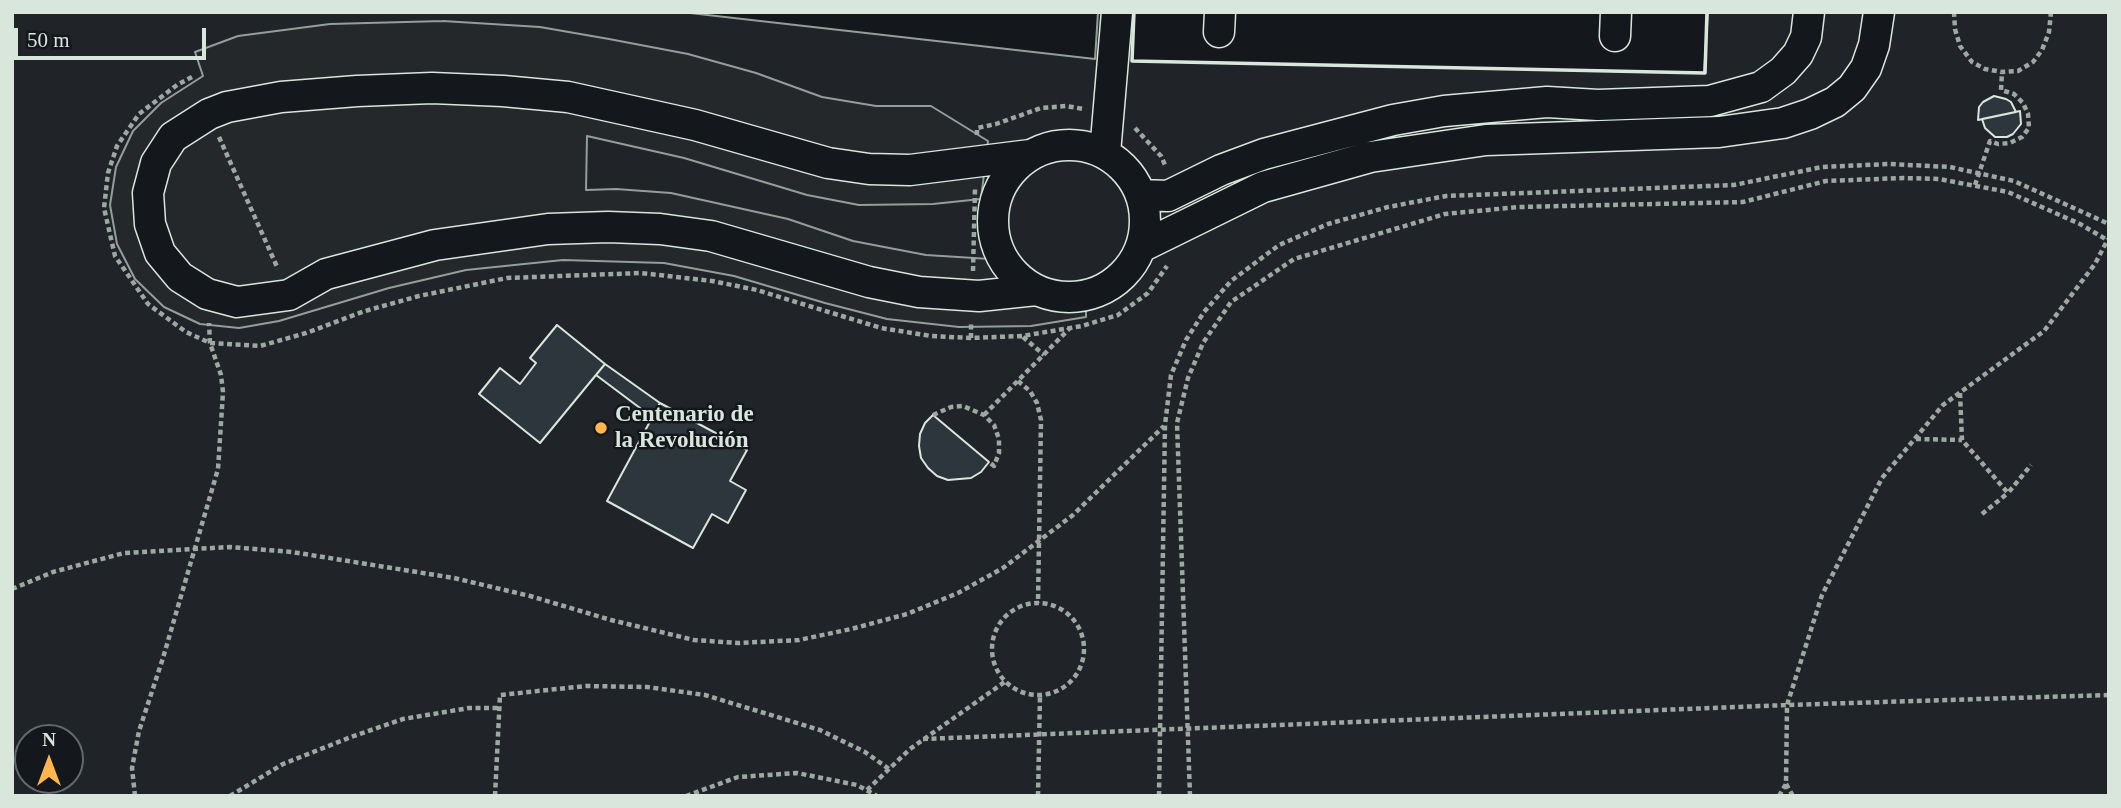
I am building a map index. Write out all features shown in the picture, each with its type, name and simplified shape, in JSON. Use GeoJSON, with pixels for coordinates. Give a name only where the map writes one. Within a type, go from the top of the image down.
{"type":"FeatureCollection","features":[{"type":"Feature","properties":{"kind":"lane"},"geometry":{"type":"LineString","coordinates":[[1105,153],[1117,12]]}},
{"type":"Feature","properties":{"kind":"lane"},"geometry":{"type":"LineString","coordinates":[[1142,195],[1168,196],[1220,170],[1264,154],[1393,120],[1444,111],[1533,103],[1598,105],[1710,101],[1761,87],[1783,71],[1798,54],[1806,37],[1809,12]]}},
{"type":"Feature","properties":{"kind":"lane"},"geometry":{"type":"LineString","coordinates":[[1143,246],[1263,187],[1370,157],[1486,140],[1719,132],[1783,123],[1835,102],[1852,88],[1866,68],[1874,45],[1879,12]]}},
{"type":"Feature","properties":{"kind":"lane"},"geometry":{"type":"LineString","coordinates":[[1030,155],[1012,170],[1005,180],[992,213],[994,236],[1002,258],[1016,277],[1036,290],[1061,298],[1087,296],[1111,286],[1130,268],[1143,246],[1146,212],[1142,195],[1127,171],[1105,153],[1080,145],[1055,146],[1030,155],[910,170],[869,169],[828,163],[695,125],[568,97],[432,88],[281,97],[228,107],[209,114],[173,137],[156,163],[148,193],[150,224],[160,253],[180,277],[207,294],[237,302],[289,295],[326,274],[435,245],[548,229],[608,227],[660,229],[711,236],[869,282],[919,292],[979,296],[1036,290]]}},
{"type":"Feature","properties":{"kind":"path"},"geometry":{"type":"LineString","coordinates":[[1955,12],[1959,46],[1972,62],[1985,69],[2002,72],[2018,71],[2033,62],[2042,50],[2049,32],[2051,12]]}},
{"type":"Feature","properties":{"kind":"path"},"geometry":{"type":"LineString","coordinates":[[1975,185],[1990,141],[1998,144],[2010,143],[2022,137],[2028,128],[2028,114],[2023,103],[2014,94],[2001,90],[2002,72]]}},
{"type":"Feature","properties":{"kind":"path"},"geometry":{"type":"LineString","coordinates":[[219,136],[283,280]]}},
{"type":"Feature","properties":{"kind":"path"},"geometry":{"type":"LineString","coordinates":[[1160,796],[1165,425],[1171,376],[1186,340],[1204,312],[1231,282],[1279,245],[1328,224],[1388,207],[1446,196],[1734,185],[1822,167],[1889,164],[1950,167],[2014,181],[2109,224]]}},
{"type":"Feature","properties":{"kind":"path"},"geometry":{"type":"LineString","coordinates":[[1190,796],[1177,423],[1188,378],[1203,343],[1231,302],[1294,259],[1444,214],[1519,207],[1743,202],[1826,181],[1903,178],[1939,179],[1975,185],[2008,192],[2080,224],[2108,240],[2095,264],[2043,331],[1943,405],[1882,478],[1822,595],[1787,705],[1786,784],[1779,796]]}},
{"type":"Feature","properties":{"kind":"path"},"geometry":{"type":"LineString","coordinates":[[135,796],[132,768],[139,732],[218,469],[223,420],[221,376],[210,343],[207,294]]}},
{"type":"Feature","properties":{"kind":"path"},"geometry":{"type":"LineString","coordinates":[[984,415],[1070,328]]}},
{"type":"Feature","properties":{"kind":"path"},"geometry":{"type":"LineString","coordinates":[[1022,336],[1044,355]]}},
{"type":"Feature","properties":{"kind":"path"},"geometry":{"type":"LineString","coordinates":[[1018,381],[1030,391],[1037,403],[1041,420],[1038,603]]}},
{"type":"Feature","properties":{"kind":"path"},"geometry":{"type":"LineString","coordinates":[[1960,393],[1962,440],[2008,493]]}},
{"type":"Feature","properties":{"kind":"path"},"geometry":{"type":"LineString","coordinates":[[933,415],[951,407],[963,406],[984,415],[994,425],[999,439],[995,466],[989,462]]}},
{"type":"Feature","properties":{"kind":"path"},"geometry":{"type":"LineString","coordinates":[[12,589],[52,572],[124,553],[230,547],[292,552],[454,578],[694,640],[738,643],[799,640],[907,614],[958,593],[1003,568],[1073,515],[1165,425]]}},
{"type":"Feature","properties":{"kind":"path"},"geometry":{"type":"LineString","coordinates":[[1915,439],[1962,440]]}},
{"type":"Feature","properties":{"kind":"path"},"geometry":{"type":"LineString","coordinates":[[1982,514],[2008,493],[2031,465]]}},
{"type":"Feature","properties":{"kind":"path"},"geometry":{"type":"LineString","coordinates":[[1038,603],[1054,606],[1068,614],[1078,626],[1083,640],[1083,656],[1078,671],[1068,683],[1055,691],[1040,695],[1025,693],[1012,687],[994,664],[991,649],[1000,622],[1011,611],[1038,603]]}},
{"type":"Feature","properties":{"kind":"path"},"geometry":{"type":"LineString","coordinates":[[867,790],[923,739],[1006,681]]}},
{"type":"Feature","properties":{"kind":"path"},"geometry":{"type":"LineString","coordinates":[[495,796],[500,695],[586,686],[647,687],[705,695],[820,730],[865,752],[889,769]]}},
{"type":"Feature","properties":{"kind":"path"},"geometry":{"type":"LineString","coordinates":[[1038,796],[1040,695]]}},
{"type":"Feature","properties":{"kind":"path"},"geometry":{"type":"LineString","coordinates":[[923,739],[2109,695]]}},
{"type":"Feature","properties":{"kind":"path"},"geometry":{"type":"LineString","coordinates":[[230,796],[283,764],[403,719],[468,708],[499,708]]}},
{"type":"Feature","properties":{"kind":"path"},"geometry":{"type":"LineString","coordinates":[[686,796],[738,777],[797,773],[857,785],[877,796]]}},
{"type":"Feature","properties":{"kind":"path"},"geometry":{"type":"LineString","coordinates":[[1786,784],[1793,796]]}},
{"type":"Feature","properties":{"kind":"shaded area"},"geometry":{"type":"Polygon","coordinates":[[[12,12],[681,12],[1095,59],[1098,12],[1134,12],[1132,61],[1704,73],[1708,12],[2109,12],[2109,796],[12,796],[12,12]]]}},
{"type":"Feature","properties":{"kind":"shaded area"},"geometry":{"type":"Polygon","coordinates":[[[443,21],[540,27],[609,39],[688,54],[756,73],[822,97],[876,106],[931,106],[988,141],[981,199],[933,204],[859,205],[807,195],[684,158],[587,136],[586,190],[671,193],[788,219],[853,241],[926,255],[990,259],[1086,303],[1086,317],[1031,326],[959,327],[887,319],[734,276],[664,263],[563,260],[466,270],[389,288],[279,321],[239,328],[200,324],[164,307],[135,279],[117,244],[110,205],[116,167],[133,131],[161,103],[203,76],[195,52],[238,36],[330,24],[443,21]]]}},
{"type":"Feature","properties":{"kind":"building"},"geometry":{"type":"Polygon","coordinates":[[[1994,96],[2011,102],[2016,112],[1978,120],[1979,107],[1994,96]]]}},
{"type":"Feature","properties":{"kind":"building"},"geometry":{"type":"Polygon","coordinates":[[[2020,111],[2021,124],[2007,137],[1995,137],[1985,128],[1982,119],[2020,111]]]}},
{"type":"Feature","properties":{"kind":"building"},"geometry":{"type":"Polygon","coordinates":[[[557,325],[605,364],[540,443],[479,394],[500,368],[520,384],[536,363],[530,358],[557,325]]]}},
{"type":"Feature","properties":{"kind":"building"},"geometry":{"type":"Polygon","coordinates":[[[605,364],[660,403],[652,417],[596,375],[605,364]]]}},
{"type":"Feature","properties":{"kind":"building"},"geometry":{"type":"Polygon","coordinates":[[[660,403],[747,450],[730,481],[746,490],[728,523],[712,514],[693,548],[607,501],[660,403]]]}},
{"type":"Feature","properties":{"kind":"building"},"geometry":{"type":"Polygon","coordinates":[[[933,415],[989,462],[981,472],[971,478],[948,480],[937,476],[928,468],[921,458],[920,434],[933,415]]]}},
{"type":"Feature","properties":{"kind":"wall"},"geometry":{"type":"LineString","coordinates":[[1134,12],[1132,61],[1705,73],[1707,12]]}},
{"type":"Feature","properties":{"kind":"place","name":"Centenario de la Revolución"},"geometry":{"type":"Point","coordinates":[601,428]}}]}
